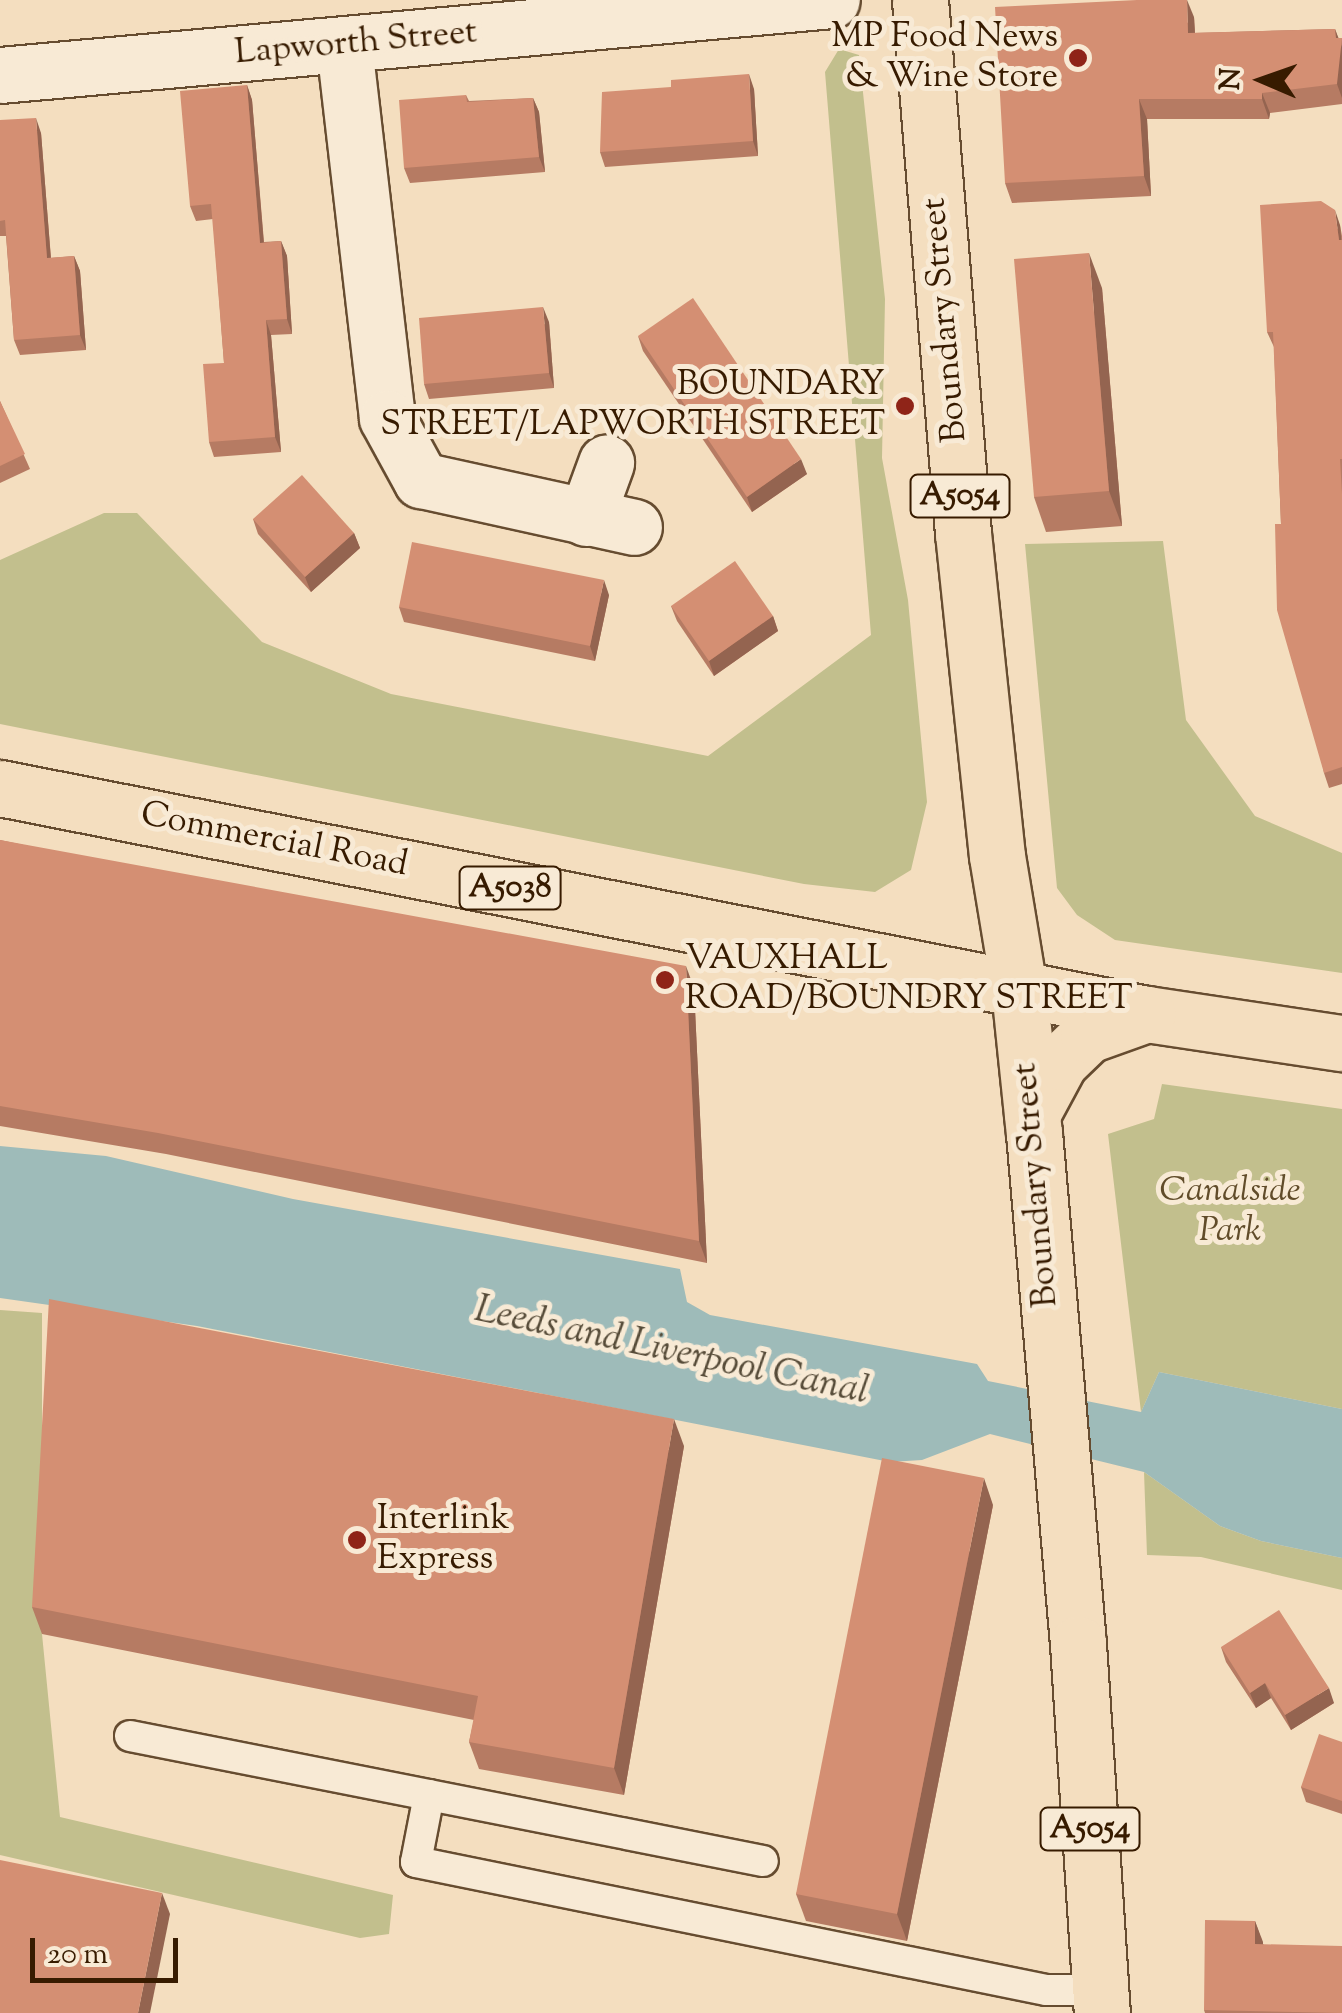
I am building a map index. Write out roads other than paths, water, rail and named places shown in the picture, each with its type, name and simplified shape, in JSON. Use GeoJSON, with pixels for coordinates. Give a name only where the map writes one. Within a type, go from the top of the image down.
{"type":"FeatureCollection","features":[{"type":"Feature","properties":{"kind":"main road","name":"Boundary Street"},"geometry":{"type":"LineString","coordinates":[[920,0],[963,533],[996,856],[1019,989],[1032,1114],[1069,1536],[1101,2001]]}},
{"type":"Feature","properties":{"kind":"main road","name":"Commercial Road"},"geometry":{"type":"LineString","coordinates":[[0,788],[1019,989]]}},
{"type":"Feature","properties":{"kind":"main road","name":"A5038"},"geometry":{"type":"LineString","coordinates":[[1019,989],[1147,1014],[1342,1044]]}},
{"type":"Feature","properties":{"kind":"main road"},"geometry":{"type":"LineString","coordinates":[[1032,1114],[1060,1062],[1088,1035],[1147,1014]]}},
{"type":"Feature","properties":{"kind":"street","name":"Lapworth Street"},"geometry":{"type":"LineString","coordinates":[[0,76],[832,0]]}},
{"type":"Feature","properties":{"kind":"street"},"geometry":{"type":"LineString","coordinates":[[344,46],[387,418],[421,480],[610,522],[606,463]]}},
{"type":"Feature","properties":{"kind":"lane"},"geometry":{"type":"LineString","coordinates":[[130,1736],[763,1861]]}},
{"type":"Feature","properties":{"kind":"lane"},"geometry":{"type":"LineString","coordinates":[[428,1795],[416,1862],[1101,2001]]}},
{"type":"Feature","properties":{"kind":"water","name":"Leeds and Liverpool Canal"},"geometry":{"type":"Polygon","coordinates":[[[0,1146],[106,1156],[293,1199],[680,1269],[687,1302],[710,1315],[977,1364],[988,1381],[1141,1412],[1159,1372],[1342,1409],[1342,1558],[1261,1541],[1220,1526],[1144,1472],[990,1434],[922,1460],[890,1462],[197,1326],[0,1298],[0,1146]]]}},
{"type":"Feature","properties":{"kind":"place","name":"MP Food News & Wine Store"},"geometry":{"type":"Point","coordinates":[1078,58]}},
{"type":"Feature","properties":{"kind":"place","name":"BOUNDARY STREET/LAPWORTH STREET"},"geometry":{"type":"Point","coordinates":[905,406]}},
{"type":"Feature","properties":{"kind":"place","name":"VAUXHALL ROAD/BOUNDRY STREET"},"geometry":{"type":"Point","coordinates":[665,980]}},
{"type":"Feature","properties":{"kind":"place","name":"Interlink Express"},"geometry":{"type":"Point","coordinates":[357,1540]}},
{"type":"Feature","properties":{"kind":"park label","name":"Canalside Park"},"geometry":{"type":"Point","coordinates":[1230,1212]}}]}
